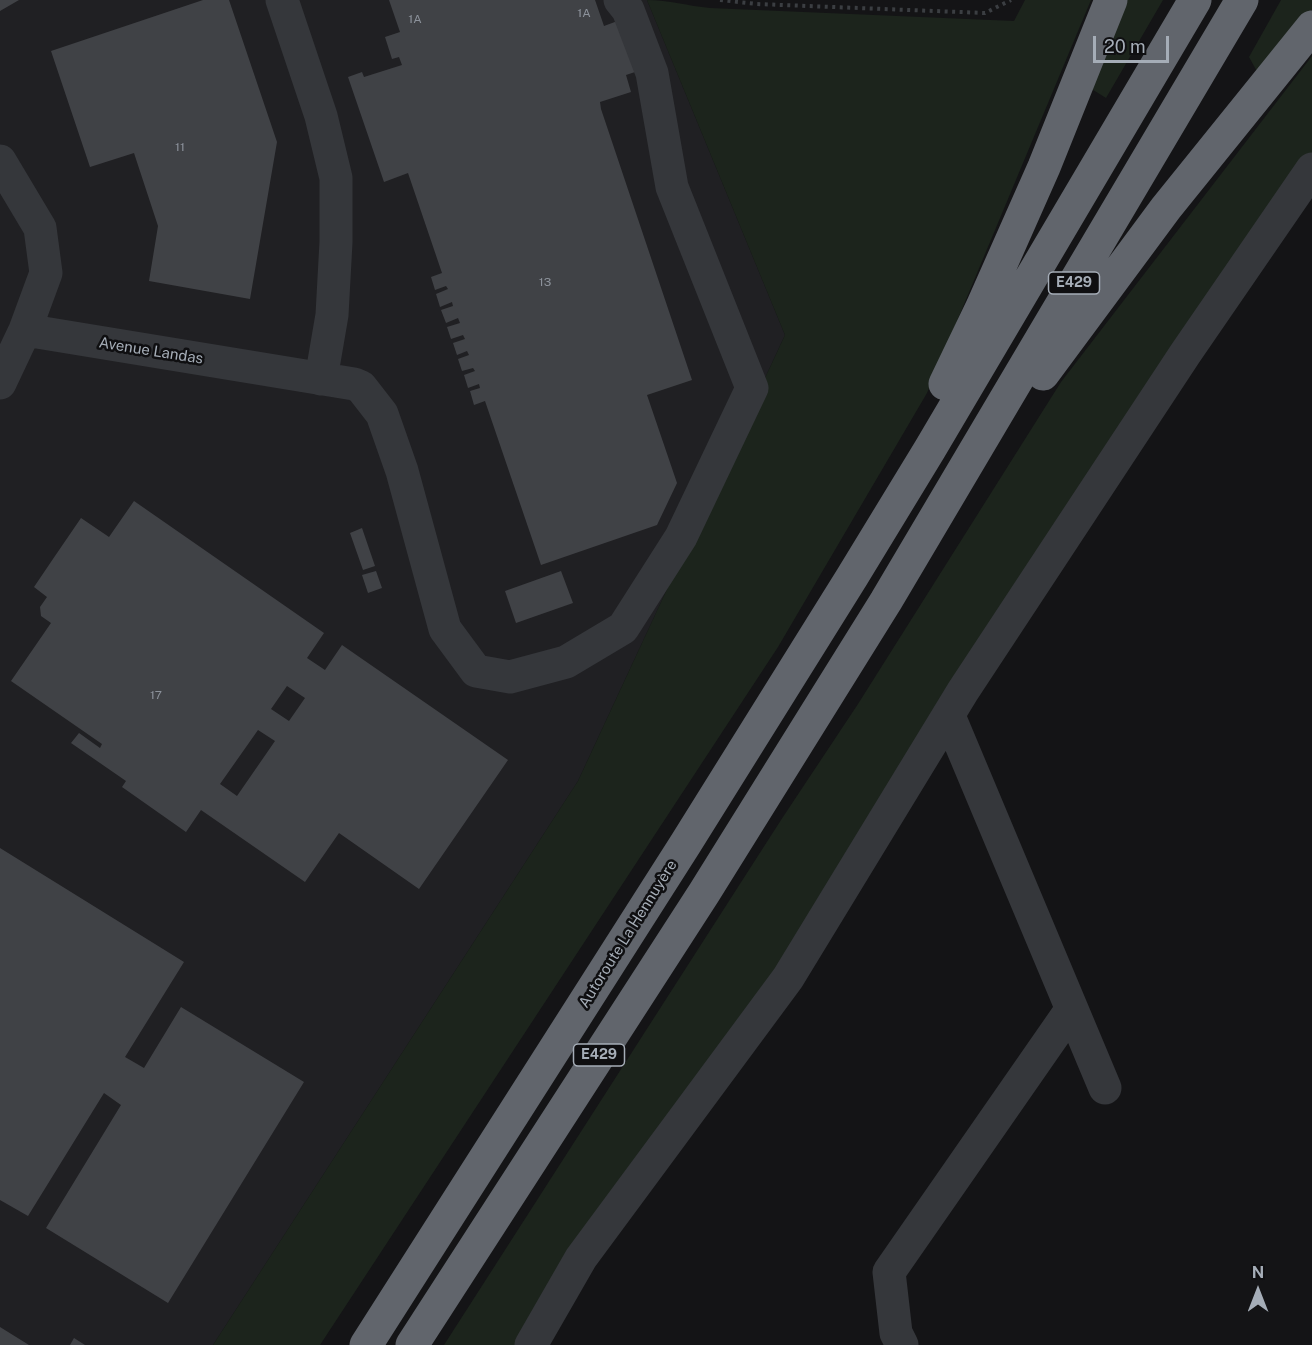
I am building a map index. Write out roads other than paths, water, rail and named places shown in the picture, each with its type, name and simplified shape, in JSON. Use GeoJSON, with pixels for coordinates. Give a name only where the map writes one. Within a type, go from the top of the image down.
{"type":"FeatureCollection","features":[{"type":"Feature","properties":{"kind":"highway"},"geometry":{"type":"LineString","coordinates":[[852,577],[877,501],[955,365],[1044,167],[1111,0]]}},
{"type":"Feature","properties":{"kind":"highway","name":"Autoroute La Hennuyère"},"geometry":{"type":"LineString","coordinates":[[366,1345],[686,843],[886,522],[1195,0]]}},
{"type":"Feature","properties":{"kind":"highway","name":"E429"},"geometry":{"type":"LineString","coordinates":[[412,1345],[704,894],[907,567],[1242,0]]}},
{"type":"Feature","properties":{"kind":"highway"},"geometry":{"type":"LineString","coordinates":[[907,567],[1088,311],[1166,208],[1312,27]]}},
{"type":"Feature","properties":{"kind":"street"},"geometry":{"type":"LineString","coordinates":[[282,0],[321,116],[336,178],[336,242],[332,315],[321,379]]}},
{"type":"Feature","properties":{"kind":"street","name":"Avenue Landas"},"geometry":{"type":"LineString","coordinates":[[25,330],[361,387],[382,414],[402,471],[445,629],[476,671],[510,677],[566,662],[623,628],[681,537],[752,388],[672,187],[652,73],[628,10],[620,0]]}},
{"type":"Feature","properties":{"kind":"street"},"geometry":{"type":"LineString","coordinates":[[0,382],[25,330],[46,273],[40,228],[1,166]]}},
{"type":"Feature","properties":{"kind":"street"},"geometry":{"type":"LineString","coordinates":[[531,1345],[581,1258],[788,978],[963,691],[1185,354],[1312,169]]}},
{"type":"Feature","properties":{"kind":"street"},"geometry":{"type":"LineString","coordinates":[[949,716],[1105,1088]]}},
{"type":"Feature","properties":{"kind":"street"},"geometry":{"type":"LineString","coordinates":[[902,1345],[896,1333],[889,1272],[1071,1010]]}}]}
